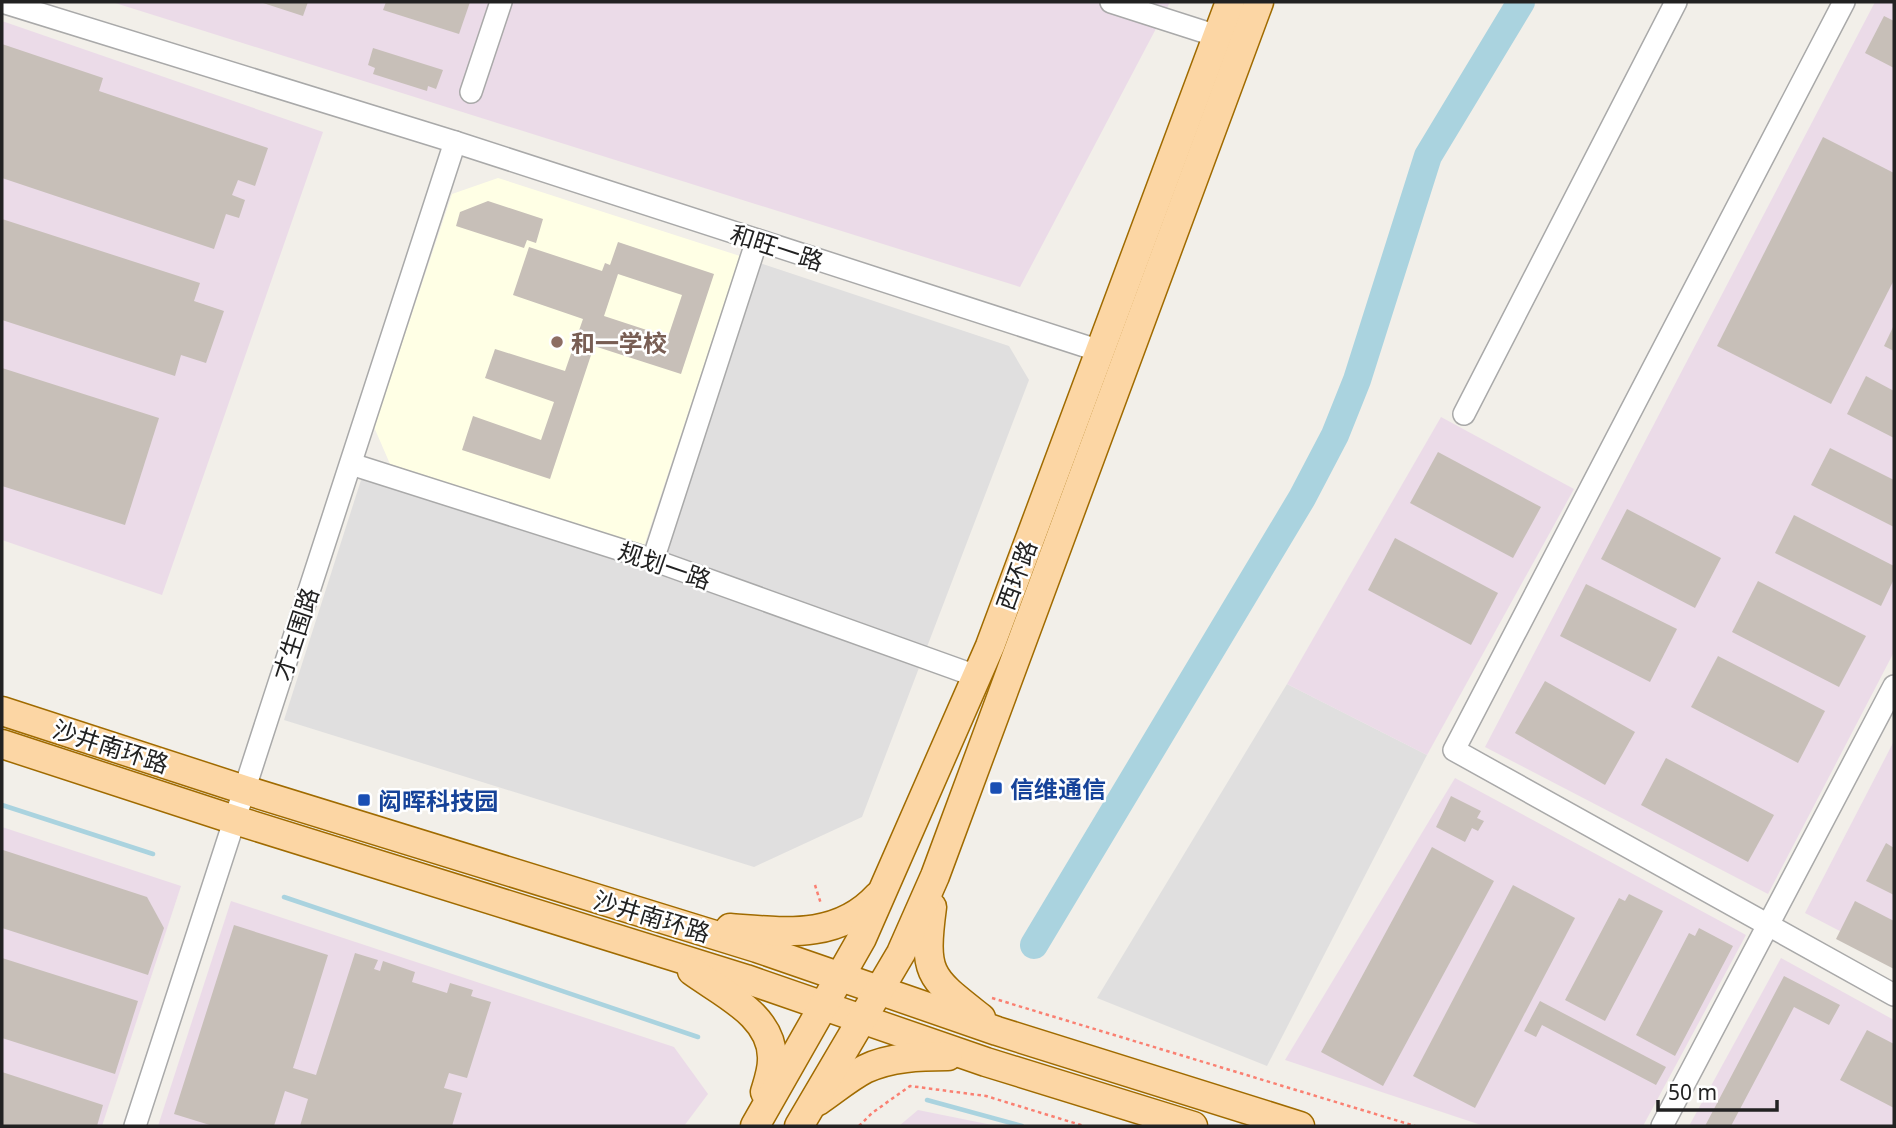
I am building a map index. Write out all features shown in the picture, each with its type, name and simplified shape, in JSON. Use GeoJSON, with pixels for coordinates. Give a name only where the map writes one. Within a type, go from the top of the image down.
{"type":"FeatureCollection","features":[{"type":"Feature","properties":{"kind":"main road","name":"西环路"},"geometry":{"type":"LineString","coordinates":[[755,1126],[862,938],[990,646],[1230,2]]}},
{"type":"Feature","properties":{"kind":"main road","name":"西环路"},"geometry":{"type":"LineString","coordinates":[[804,1116],[901,953],[936,876],[1259,2]]}},
{"type":"Feature","properties":{"kind":"main road","name":"沙井南环路"},"geometry":{"type":"LineString","coordinates":[[2,711],[245,790],[682,925],[997,1031],[1300,1126]]}},
{"type":"Feature","properties":{"kind":"main road","name":"沙井南环路"},"geometry":{"type":"LineString","coordinates":[[2,744],[235,820],[669,955],[986,1062],[1193,1126]]}},
{"type":"Feature","properties":{"kind":"main road"},"geometry":{"type":"LineString","coordinates":[[936,876],[927,948],[929,963],[935,977],[945,989],[997,1031]]}},
{"type":"Feature","properties":{"kind":"main road"},"geometry":{"type":"LineString","coordinates":[[682,925],[810,932],[852,918],[883,891]]}},
{"type":"Feature","properties":{"kind":"main road"},"geometry":{"type":"LineString","coordinates":[[669,955],[760,1021],[771,1046],[772,1060],[755,1126]]}},
{"type":"Feature","properties":{"kind":"main road"},"geometry":{"type":"LineString","coordinates":[[804,1116],[865,1070],[897,1060],[950,1056],[986,1062]]}},
{"type":"Feature","properties":{"kind":"street","name":"和旺一路"},"geometry":{"type":"LineString","coordinates":[[2,2],[455,142],[1100,351]]}},
{"type":"Feature","properties":{"kind":"street"},"geometry":{"type":"LineString","coordinates":[[471,92],[501,2]]}},
{"type":"Feature","properties":{"kind":"street"},"geometry":{"type":"LineString","coordinates":[[1111,2],[1217,36]]}},
{"type":"Feature","properties":{"kind":"street"},"geometry":{"type":"LineString","coordinates":[[1464,414],[1676,2]]}},
{"type":"Feature","properties":{"kind":"street"},"geometry":{"type":"LineString","coordinates":[[1844,2],[1454,750],[1894,995]]}},
{"type":"Feature","properties":{"kind":"street","name":"才生围路"},"geometry":{"type":"LineString","coordinates":[[135,1126],[455,142]]}},
{"type":"Feature","properties":{"kind":"street"},"geometry":{"type":"LineString","coordinates":[[653,560],[757,240]]}},
{"type":"Feature","properties":{"kind":"street","name":"规划一路"},"geometry":{"type":"LineString","coordinates":[[351,464],[653,560],[976,676]]}},
{"type":"Feature","properties":{"kind":"street"},"geometry":{"type":"LineString","coordinates":[[1662,1126],[1894,686]]}},
{"type":"Feature","properties":{"kind":"path"},"geometry":{"type":"LineString","coordinates":[[815,885],[821,904]]}},
{"type":"Feature","properties":{"kind":"path"},"geometry":{"type":"LineString","coordinates":[[990,997],[1415,1126]]}},
{"type":"Feature","properties":{"kind":"path"},"geometry":{"type":"LineString","coordinates":[[859,1126],[872,1113],[910,1086],[986,1096],[1084,1126]]}},
{"type":"Feature","properties":{"kind":"shaded area"},"geometry":{"type":"Polygon","coordinates":[[[112,2],[1170,2],[1020,287],[112,2]]]}},
{"type":"Feature","properties":{"kind":"shaded area"},"geometry":{"type":"Polygon","coordinates":[[[1875,2],[1894,2],[1894,652],[1768,894],[1485,747],[1875,2]]]}},
{"type":"Feature","properties":{"kind":"shaded area"},"geometry":{"type":"Polygon","coordinates":[[[2,21],[323,132],[162,595],[2,540],[2,21]]]}},
{"type":"Feature","properties":{"kind":"shaded area","name":"和一学校"},"geometry":{"type":"Polygon","coordinates":[[[498,178],[740,256],[644,546],[390,464],[374,427],[452,194],[498,178]]]}},
{"type":"Feature","properties":{"kind":"shaded area"},"geometry":{"type":"Polygon","coordinates":[[[760,263],[1009,346],[1029,380],[862,817],[754,867],[284,720],[362,477],[660,574],[760,263]]]}},
{"type":"Feature","properties":{"kind":"shaded area"},"geometry":{"type":"Polygon","coordinates":[[[1441,417],[1574,489],[1427,755],[1287,684],[1441,417]]]}},
{"type":"Feature","properties":{"kind":"shaded area"},"geometry":{"type":"Polygon","coordinates":[[[1287,684],[1427,755],[1267,1066],[1097,998],[1287,684]]]}},
{"type":"Feature","properties":{"kind":"shaded area"},"geometry":{"type":"Polygon","coordinates":[[[1894,741],[1894,959],[1805,913],[1894,741]]]}},
{"type":"Feature","properties":{"kind":"shaded area"},"geometry":{"type":"Polygon","coordinates":[[[1455,778],[1746,935],[1643,1126],[1484,1126],[1285,1060],[1455,778]]]}},
{"type":"Feature","properties":{"kind":"shaded area"},"geometry":{"type":"Polygon","coordinates":[[[2,827],[181,886],[102,1126],[2,1126],[2,827]]]}},
{"type":"Feature","properties":{"kind":"shaded area"},"geometry":{"type":"Polygon","coordinates":[[[231,901],[674,1047],[708,1094],[684,1126],[158,1126],[231,901]]]}},
{"type":"Feature","properties":{"kind":"shaded area"},"geometry":{"type":"Polygon","coordinates":[[[1781,958],[1894,1020],[1894,1126],[1689,1126],[1781,958]]]}},
{"type":"Feature","properties":{"kind":"shaded area"},"geometry":{"type":"Polygon","coordinates":[[[918,1110],[997,1126],[899,1126],[918,1110]]]}},
{"type":"Feature","properties":{"kind":"building"},"geometry":{"type":"Polygon","coordinates":[[[260,2],[308,2],[303,16],[260,2]]]}},
{"type":"Feature","properties":{"kind":"building"},"geometry":{"type":"Polygon","coordinates":[[[386,2],[470,2],[459,34],[383,10],[386,2]]]}},
{"type":"Feature","properties":{"kind":"building"},"geometry":{"type":"Polygon","coordinates":[[[1884,16],[1894,21],[1894,68],[1865,53],[1884,16]]]}},
{"type":"Feature","properties":{"kind":"building"},"geometry":{"type":"Polygon","coordinates":[[[2,44],[103,78],[99,91],[268,148],[255,186],[238,180],[232,195],[245,200],[239,218],[226,214],[214,249],[2,178],[2,44]]]}},
{"type":"Feature","properties":{"kind":"building"},"geometry":{"type":"Polygon","coordinates":[[[373,48],[443,70],[436,89],[428,86],[427,91],[373,74],[375,68],[368,65],[373,48]]]}},
{"type":"Feature","properties":{"kind":"building"},"geometry":{"type":"Polygon","coordinates":[[[1823,137],[1894,173],[1894,280],[1831,404],[1717,346],[1823,137]]]}},
{"type":"Feature","properties":{"kind":"building"},"geometry":{"type":"Polygon","coordinates":[[[488,201],[543,219],[536,243],[527,240],[524,248],[456,226],[460,212],[488,201]]]}},
{"type":"Feature","properties":{"kind":"building"},"geometry":{"type":"Polygon","coordinates":[[[2,219],[200,283],[194,301],[224,311],[206,363],[181,355],[175,376],[2,320],[2,219]]]}},
{"type":"Feature","properties":{"kind":"building"},"geometry":{"type":"Polygon","coordinates":[[[618,242],[714,274],[681,374],[594,346],[550,479],[462,450],[473,416],[541,440],[554,402],[485,378],[495,349],[565,371],[583,319],[513,295],[529,247],[602,271],[605,263],[610,265],[618,242]],[[618,274],[604,316],[668,337],[682,295],[618,274]]]}},
{"type":"Feature","properties":{"kind":"building"},"geometry":{"type":"Polygon","coordinates":[[[1894,325],[1894,351],[1884,346],[1894,325]]]}},
{"type":"Feature","properties":{"kind":"building"},"geometry":{"type":"Polygon","coordinates":[[[2,368],[159,418],[125,525],[2,486],[2,368]]]}},
{"type":"Feature","properties":{"kind":"building"},"geometry":{"type":"Polygon","coordinates":[[[1866,376],[1894,391],[1894,438],[1847,414],[1866,376]]]}},
{"type":"Feature","properties":{"kind":"building"},"geometry":{"type":"Polygon","coordinates":[[[1830,448],[1894,480],[1894,527],[1811,485],[1830,448]]]}},
{"type":"Feature","properties":{"kind":"building"},"geometry":{"type":"Polygon","coordinates":[[[1438,452],[1541,507],[1513,558],[1410,503],[1438,452]]]}},
{"type":"Feature","properties":{"kind":"building"},"geometry":{"type":"Polygon","coordinates":[[[1627,509],[1721,558],[1695,608],[1601,559],[1627,509]]]}},
{"type":"Feature","properties":{"kind":"building"},"geometry":{"type":"Polygon","coordinates":[[[1794,515],[1894,566],[1894,579],[1881,606],[1775,553],[1794,515]]]}},
{"type":"Feature","properties":{"kind":"building"},"geometry":{"type":"Polygon","coordinates":[[[1395,538],[1498,593],[1471,645],[1368,590],[1395,538]]]}},
{"type":"Feature","properties":{"kind":"building"},"geometry":{"type":"Polygon","coordinates":[[[1758,581],[1866,636],[1839,687],[1732,632],[1758,581]]]}},
{"type":"Feature","properties":{"kind":"building"},"geometry":{"type":"Polygon","coordinates":[[[1586,584],[1677,629],[1650,682],[1560,636],[1586,584]]]}},
{"type":"Feature","properties":{"kind":"building"},"geometry":{"type":"Polygon","coordinates":[[[1718,656],[1825,711],[1798,763],[1691,707],[1718,656]]]}},
{"type":"Feature","properties":{"kind":"building"},"geometry":{"type":"Polygon","coordinates":[[[1545,681],[1635,732],[1605,785],[1515,733],[1545,681]]]}},
{"type":"Feature","properties":{"kind":"building"},"geometry":{"type":"Polygon","coordinates":[[[1666,758],[1774,815],[1748,862],[1641,805],[1666,758]]]}},
{"type":"Feature","properties":{"kind":"building"},"geometry":{"type":"Polygon","coordinates":[[[1451,796],[1481,811],[1477,818],[1484,821],[1478,831],[1472,828],[1465,842],[1436,827],[1451,796]]]}},
{"type":"Feature","properties":{"kind":"building"},"geometry":{"type":"Polygon","coordinates":[[[1886,843],[1894,848],[1894,895],[1866,881],[1886,843]]]}},
{"type":"Feature","properties":{"kind":"building"},"geometry":{"type":"Polygon","coordinates":[[[1432,847],[1494,881],[1383,1086],[1321,1052],[1432,847]]]}},
{"type":"Feature","properties":{"kind":"building"},"geometry":{"type":"Polygon","coordinates":[[[3,850],[147,897],[164,928],[148,975],[2,928],[3,850]]]}},
{"type":"Feature","properties":{"kind":"building"},"geometry":{"type":"Polygon","coordinates":[[[1513,885],[1575,918],[1475,1108],[1413,1076],[1513,885]]]}},
{"type":"Feature","properties":{"kind":"building"},"geometry":{"type":"Polygon","coordinates":[[[1629,894],[1663,911],[1605,1021],[1565,1000],[1619,898],[1625,901],[1629,894]]]}},
{"type":"Feature","properties":{"kind":"building"},"geometry":{"type":"Polygon","coordinates":[[[1855,901],[1894,921],[1894,969],[1836,939],[1855,901]]]}},
{"type":"Feature","properties":{"kind":"building"},"geometry":{"type":"Polygon","coordinates":[[[234,925],[328,955],[293,1068],[316,1075],[355,953],[378,960],[374,969],[380,971],[383,961],[415,972],[412,982],[447,993],[450,983],[473,990],[471,996],[491,1002],[467,1078],[449,1073],[444,1088],[462,1093],[452,1126],[300,1126],[308,1099],[285,1091],[274,1126],[213,1126],[174,1114],[234,925]]]}},
{"type":"Feature","properties":{"kind":"building"},"geometry":{"type":"Polygon","coordinates":[[[1699,928],[1733,946],[1675,1056],[1636,1035],[1689,933],[1695,936],[1699,928]]]}},
{"type":"Feature","properties":{"kind":"building"},"geometry":{"type":"Polygon","coordinates":[[[2,958],[138,1001],[115,1074],[2,1038],[2,958]]]}},
{"type":"Feature","properties":{"kind":"building"},"geometry":{"type":"Polygon","coordinates":[[[1784,976],[1840,1005],[1829,1025],[1794,1007],[1731,1126],[1705,1126],[1784,976]]]}},
{"type":"Feature","properties":{"kind":"building"},"geometry":{"type":"Polygon","coordinates":[[[1540,1001],[1666,1067],[1656,1085],[1542,1025],[1536,1037],[1524,1031],[1540,1001]]]}},
{"type":"Feature","properties":{"kind":"building"},"geometry":{"type":"Polygon","coordinates":[[[1867,1030],[1894,1044],[1894,1108],[1840,1080],[1867,1030]]]}},
{"type":"Feature","properties":{"kind":"building"},"geometry":{"type":"Polygon","coordinates":[[[2,1072],[103,1105],[97,1126],[2,1126],[2,1072]]]}},
{"type":"Feature","properties":{"kind":"waterway"},"geometry":{"type":"LineString","coordinates":[[1034,945],[1302,498],[1335,435],[1357,380],[1428,156],[1521,2]]}},
{"type":"Feature","properties":{"kind":"waterway"},"geometry":{"type":"LineString","coordinates":[[2,805],[153,854]]}},
{"type":"Feature","properties":{"kind":"waterway"},"geometry":{"type":"LineString","coordinates":[[284,897],[698,1037]]}},
{"type":"Feature","properties":{"kind":"waterway"},"geometry":{"type":"LineString","coordinates":[[927,1100],[1022,1126]]}},
{"type":"Feature","properties":{"kind":"place","name":"和一学校"},"geometry":{"type":"Point","coordinates":[557,342]}},
{"type":"Feature","properties":{"kind":"place","name":"信维通信"},"geometry":{"type":"Point","coordinates":[996,788]}},
{"type":"Feature","properties":{"kind":"place","name":"闳晖科技园"},"geometry":{"type":"Point","coordinates":[364,800]}}]}
